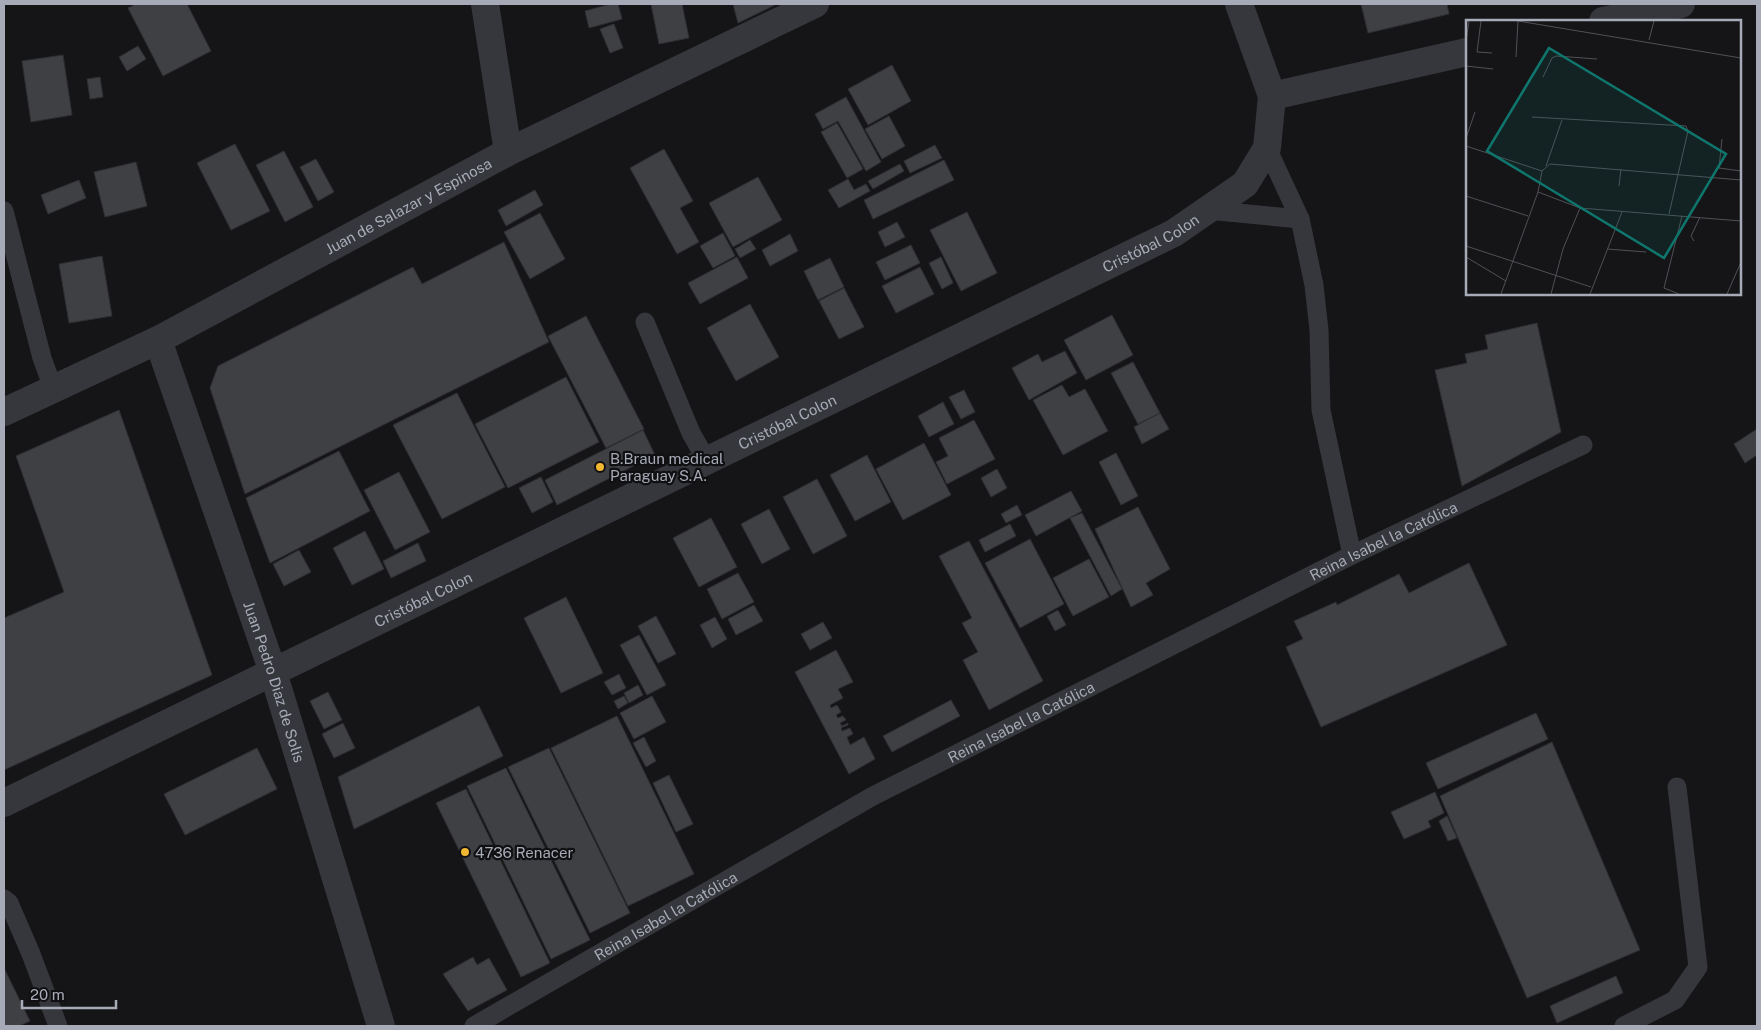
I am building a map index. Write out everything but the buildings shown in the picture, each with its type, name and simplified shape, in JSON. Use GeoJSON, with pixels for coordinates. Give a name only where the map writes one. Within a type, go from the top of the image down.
{"type":"FeatureCollection","features":[{"type":"Feature","properties":{"kind":"street"},"geometry":{"type":"LineString","coordinates":[[485,4],[508,152]]}},
{"type":"Feature","properties":{"kind":"street","name":"Juan de Salazar y Espinosa"},"geometry":{"type":"LineString","coordinates":[[4,412],[158,340],[508,152],[815,4]]}},
{"type":"Feature","properties":{"kind":"street"},"geometry":{"type":"LineString","coordinates":[[1239,4],[1272,96],[1466,52]]}},
{"type":"Feature","properties":{"kind":"street"},"geometry":{"type":"LineString","coordinates":[[1608,20],[1681,4]]}},
{"type":"Feature","properties":{"kind":"street","name":"Cristóbal Colon"},"geometry":{"type":"LineString","coordinates":[[4,803],[1165,237],[1245,184],[1267,148],[1272,96]]}},
{"type":"Feature","properties":{"kind":"street","name":"Juan Pedro Diaz de Solis"},"geometry":{"type":"LineString","coordinates":[[158,340],[273,672],[381,1026]]}},
{"type":"Feature","properties":{"kind":"lane"},"geometry":{"type":"LineString","coordinates":[[1267,148],[1300,218],[1314,285],[1319,330],[1322,410],[1352,555]]}},
{"type":"Feature","properties":{"kind":"lane"},"geometry":{"type":"LineString","coordinates":[[1207,210],[1300,218]]}},
{"type":"Feature","properties":{"kind":"lane"},"geometry":{"type":"LineString","coordinates":[[4,211],[42,358],[53,388]]}},
{"type":"Feature","properties":{"kind":"lane"},"geometry":{"type":"LineString","coordinates":[[645,322],[692,433],[707,461]]}},
{"type":"Feature","properties":{"kind":"lane","name":"Reina Isabel la Católica"},"geometry":{"type":"LineString","coordinates":[[474,1026],[873,796],[1352,555],[1583,445]]}},
{"type":"Feature","properties":{"kind":"lane"},"geometry":{"type":"LineString","coordinates":[[1624,1026],[1675,1000],[1698,967],[1677,787]]}},
{"type":"Feature","properties":{"kind":"lane"},"geometry":{"type":"LineString","coordinates":[[4,899],[9,903],[31,954],[58,1026]]}},
{"type":"Feature","properties":{"kind":"place","name":"B.Braun medical Paraguay S.A."},"geometry":{"type":"Point","coordinates":[600,467]}},
{"type":"Feature","properties":{"kind":"place","name":"4736 Renacer"},"geometry":{"type":"Point","coordinates":[465,852]}}]}
